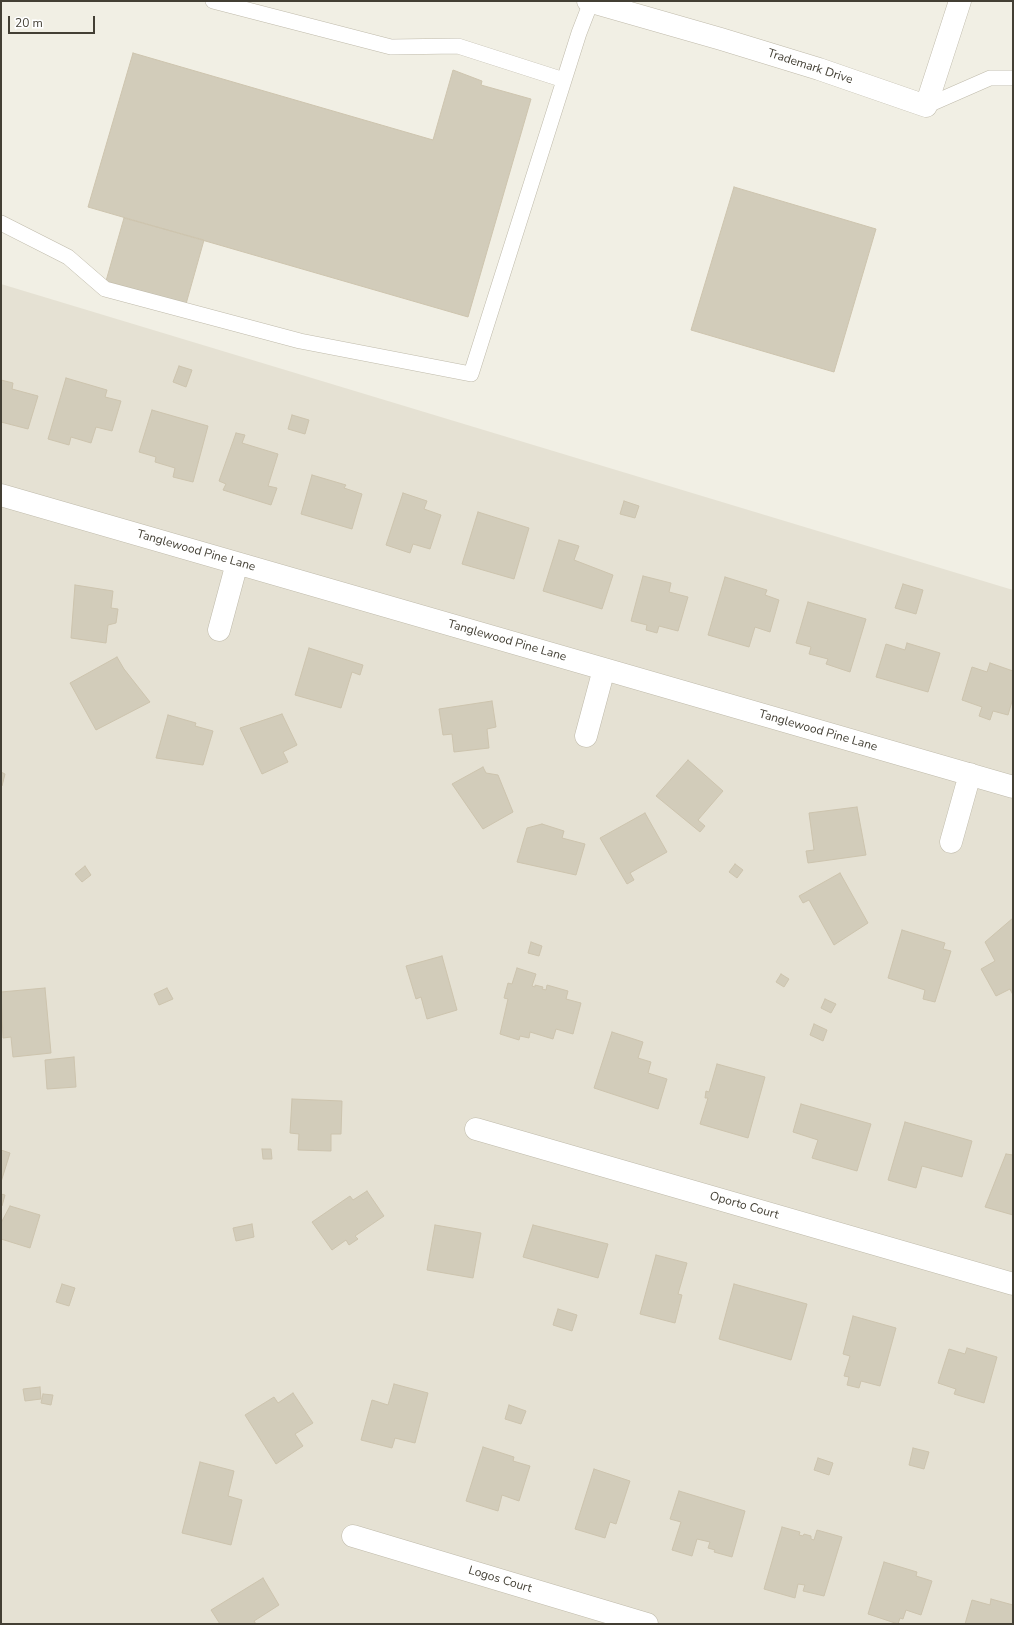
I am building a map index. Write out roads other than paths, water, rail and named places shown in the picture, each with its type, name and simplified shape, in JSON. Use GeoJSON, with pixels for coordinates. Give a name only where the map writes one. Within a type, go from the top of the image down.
{"type":"FeatureCollection","features":[{"type":"Feature","properties":{"kind":"street","name":"Trademark Drive"},"geometry":{"type":"LineString","coordinates":[[589,1],[804,64],[926,106]]}},
{"type":"Feature","properties":{"kind":"street"},"geometry":{"type":"LineString","coordinates":[[926,106],[960,1]]}},
{"type":"Feature","properties":{"kind":"street","name":"Tanglewood Pine Lane"},"geometry":{"type":"LineString","coordinates":[[1,495],[1013,787]]}},
{"type":"Feature","properties":{"kind":"street"},"geometry":{"type":"LineString","coordinates":[[219,630],[237,562]]}},
{"type":"Feature","properties":{"kind":"street"},"geometry":{"type":"LineString","coordinates":[[586,736],[604,669]]}},
{"type":"Feature","properties":{"kind":"street"},"geometry":{"type":"LineString","coordinates":[[951,842],[970,774]]}},
{"type":"Feature","properties":{"kind":"street","name":"Oporto Court"},"geometry":{"type":"LineString","coordinates":[[476,1129],[1013,1284]]}},
{"type":"Feature","properties":{"kind":"street","name":"Logos Court"},"geometry":{"type":"LineString","coordinates":[[353,1536],[647,1624]]}},
{"type":"Feature","properties":{"kind":"lane"},"geometry":{"type":"LineString","coordinates":[[213,1],[391,47],[458,46],[564,80]]}},
{"type":"Feature","properties":{"kind":"lane"},"geometry":{"type":"LineString","coordinates":[[1,223],[68,257],[105,289],[300,341],[471,374],[589,1]]}},
{"type":"Feature","properties":{"kind":"lane"},"geometry":{"type":"LineString","coordinates":[[926,106],[990,78],[1013,78]]}}]}
